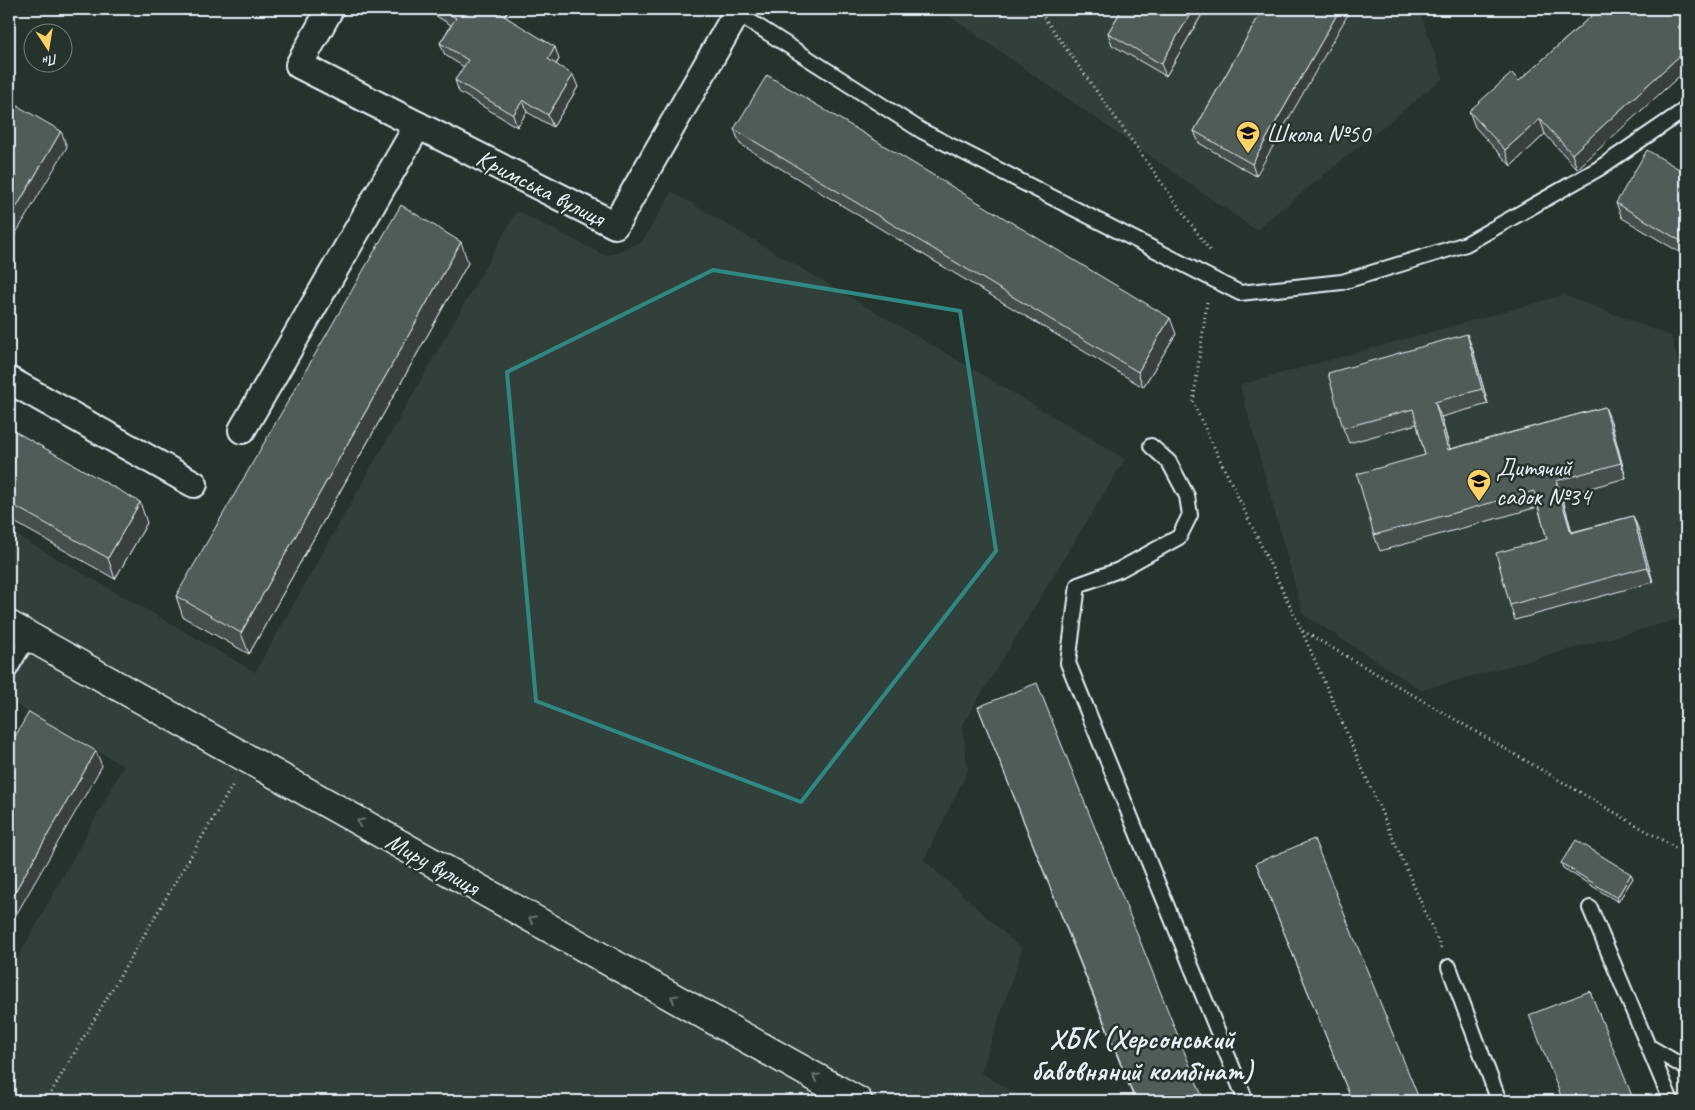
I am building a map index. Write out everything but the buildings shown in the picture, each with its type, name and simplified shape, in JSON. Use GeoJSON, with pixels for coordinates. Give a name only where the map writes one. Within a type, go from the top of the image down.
{"type":"FeatureCollection","features":[{"type":"Feature","properties":{"kind":"street","name":"Кримська вулиця"},"geometry":{"type":"LineString","coordinates":[[330,9],[299,65],[615,225],[738,11]]}},
{"type":"Feature","properties":{"kind":"street"},"geometry":{"type":"LineString","coordinates":[[242,430],[418,125]]}},
{"type":"Feature","properties":{"kind":"street"},"geometry":{"type":"LineString","coordinates":[[9,380],[194,484]]}},
{"type":"Feature","properties":{"kind":"street","name":"Миру вулиця"},"geometry":{"type":"LineString","coordinates":[[19,631],[858,1101]]}},
{"type":"Feature","properties":{"kind":"lane"},"geometry":{"type":"LineString","coordinates":[[738,11],[922,131],[1240,293],[1342,282],[1466,244],[1598,169],[1686,109]]}},
{"type":"Feature","properties":{"kind":"lane"},"geometry":{"type":"LineString","coordinates":[[1151,446],[1169,462],[1179,477],[1187,496],[1190,515],[1178,537],[1119,570],[1078,585],[1068,663],[1246,1101]]}},
{"type":"Feature","properties":{"kind":"lane"},"geometry":{"type":"LineString","coordinates":[[9,671],[19,631]]}},
{"type":"Feature","properties":{"kind":"lane"},"geometry":{"type":"LineString","coordinates":[[1590,908],[1671,1101]]}},
{"type":"Feature","properties":{"kind":"lane"},"geometry":{"type":"LineString","coordinates":[[1449,967],[1499,1101]]}},
{"type":"Feature","properties":{"kind":"lane"},"geometry":{"type":"LineString","coordinates":[[1648,1046],[1686,1068]]}},
{"type":"Feature","properties":{"kind":"path"},"geometry":{"type":"LineString","coordinates":[[1038,9],[1212,252]]}},
{"type":"Feature","properties":{"kind":"path"},"geometry":{"type":"LineString","coordinates":[[1210,277],[1193,403],[1302,631],[1449,967]]}},
{"type":"Feature","properties":{"kind":"path"},"geometry":{"type":"LineString","coordinates":[[1302,631],[1686,854]]}},
{"type":"Feature","properties":{"kind":"path"},"geometry":{"type":"LineString","coordinates":[[46,1101],[248,759]]}},
{"type":"Feature","properties":{"kind":"highlighted area"},"geometry":{"type":"Polygon","coordinates":[[[713,270],[960,311],[996,551],[801,802],[536,701],[507,372],[713,270]]]}},
{"type":"Feature","properties":{"kind":"shaded area","name":"Школа №50"},"geometry":{"type":"Polygon","coordinates":[[[939,9],[1419,9],[1443,78],[1256,230],[939,9]]]}},
{"type":"Feature","properties":{"kind":"shaded area"},"geometry":{"type":"Polygon","coordinates":[[[672,192],[1125,459],[962,725],[968,770],[924,860],[1022,949],[981,1073],[1029,1101],[9,1101],[9,974],[124,766],[9,701],[9,531],[255,672],[517,211],[606,256],[642,242],[672,192]]]}},
{"type":"Feature","properties":{"kind":"shaded area","name":"Дитячий садок №34"},"geometry":{"type":"Polygon","coordinates":[[[1564,295],[1671,336],[1686,390],[1686,617],[1422,690],[1303,614],[1240,385],[1564,295]]]}},
{"type":"Feature","properties":{"kind":"place","name":"Школа №50"},"geometry":{"type":"Point","coordinates":[1248,154]}},
{"type":"Feature","properties":{"kind":"place","name":"Дитячий садок №34"},"geometry":{"type":"Point","coordinates":[1479,502]}},
{"type":"Feature","properties":{"kind":"district","name":"ХБК (Херсонський бавовняний комбінат)"},"geometry":{"type":"Point","coordinates":[1142,1054]}}]}
